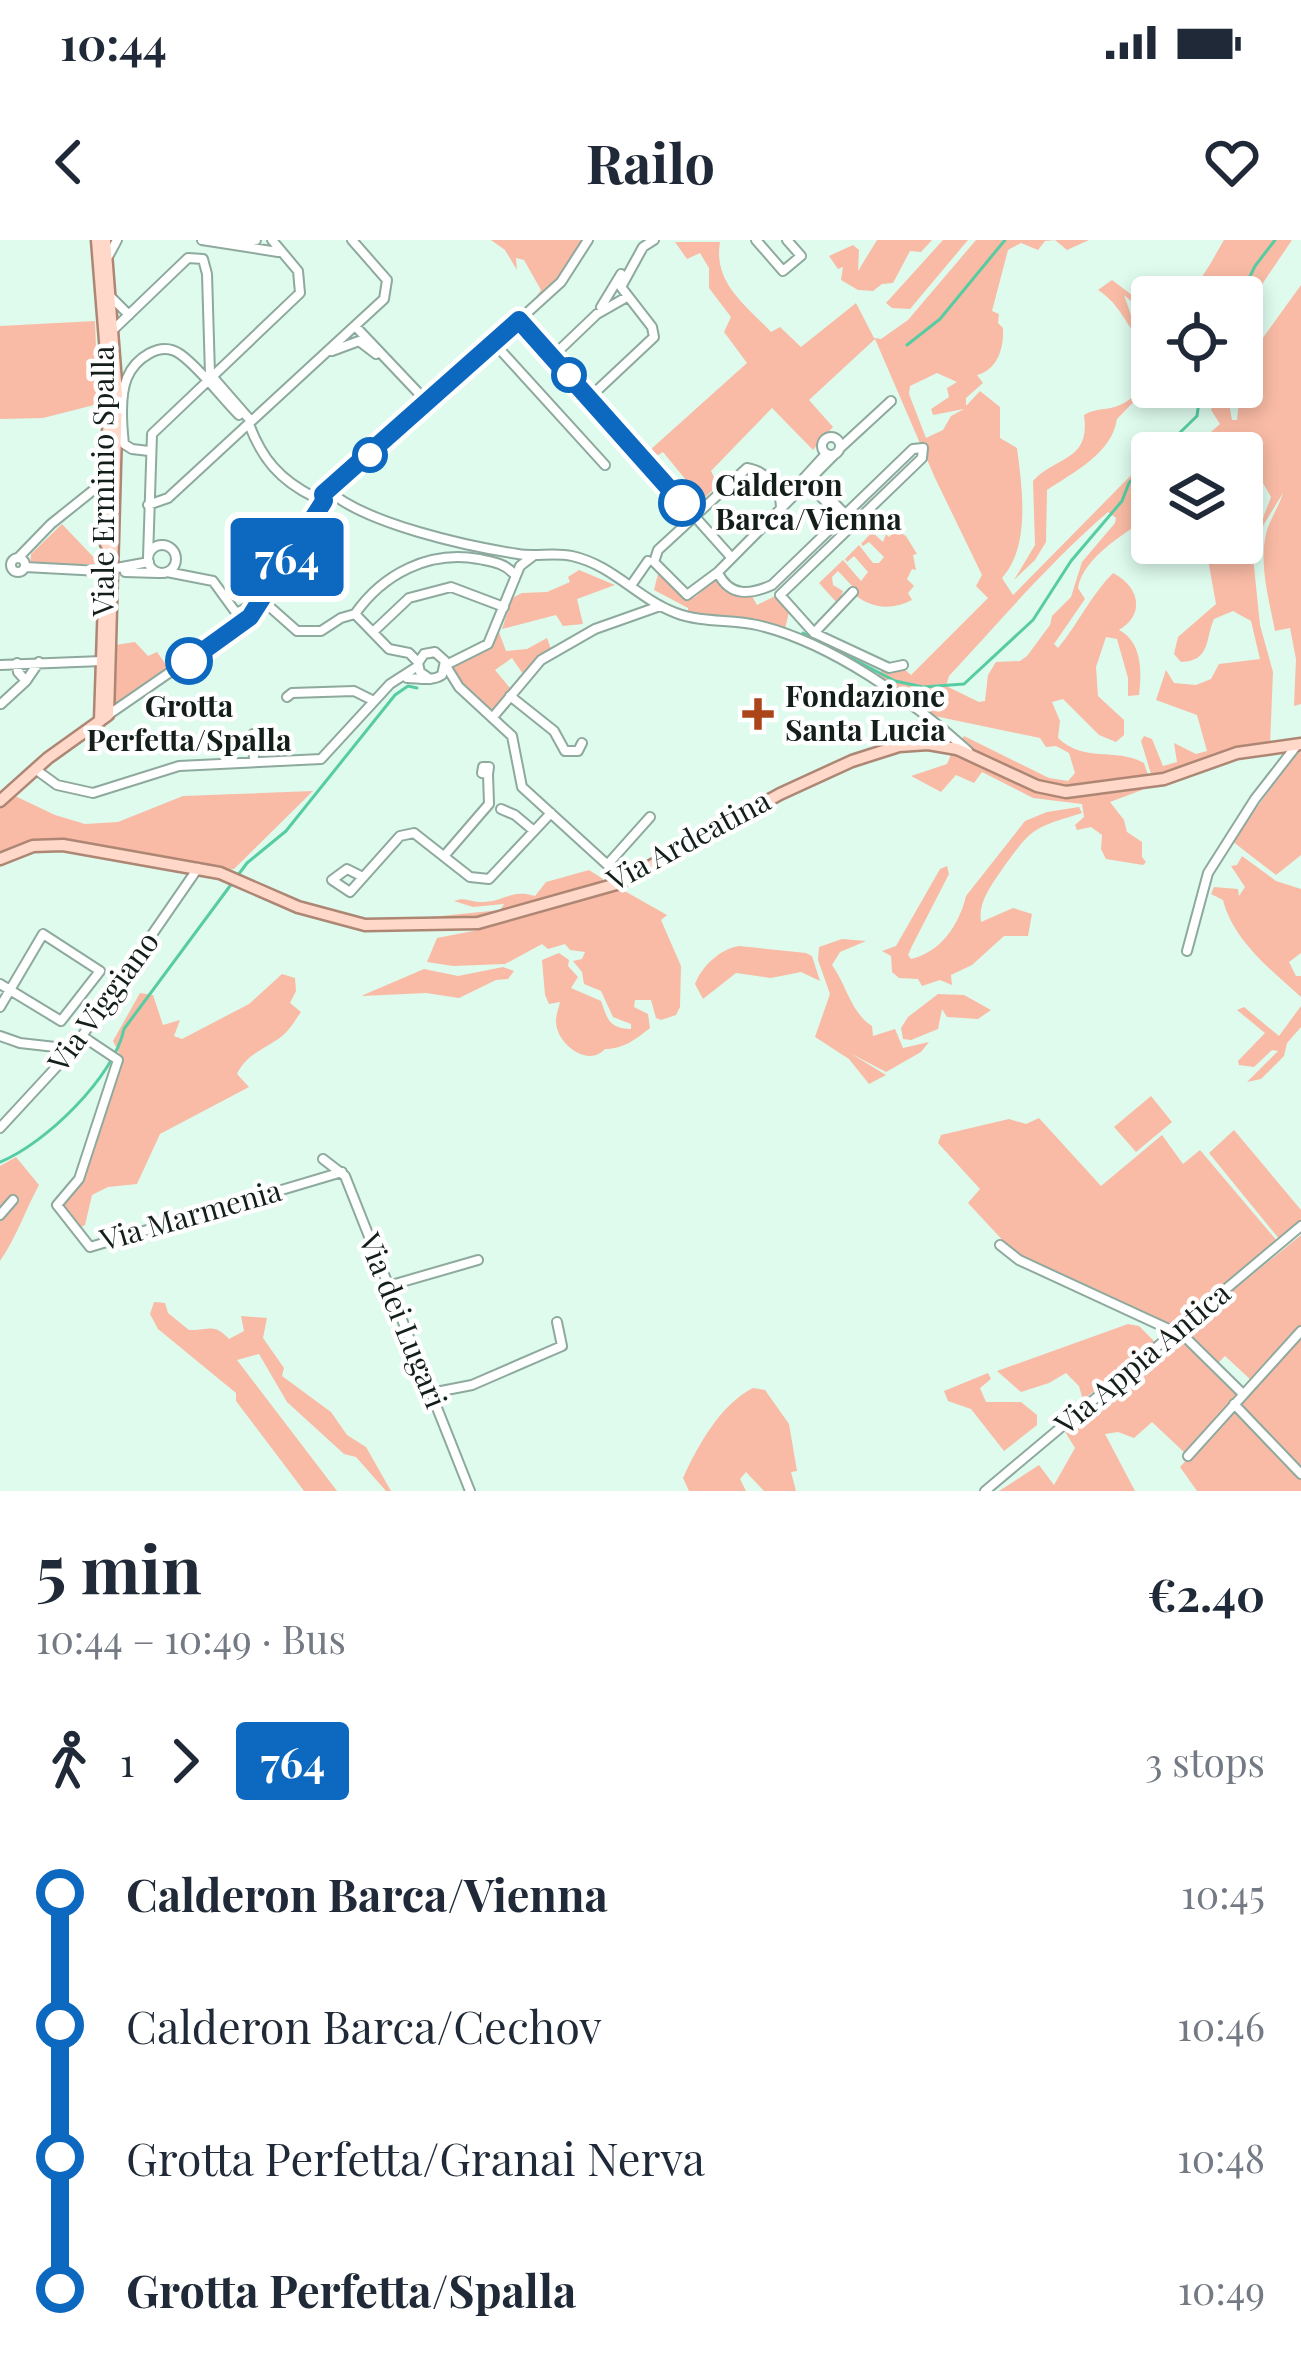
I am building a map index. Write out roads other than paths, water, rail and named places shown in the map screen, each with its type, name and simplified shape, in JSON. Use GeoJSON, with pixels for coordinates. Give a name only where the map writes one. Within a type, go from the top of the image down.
{"type":"FeatureCollection","features":[{"type":"Feature","properties":{"kind":"main road","name":"Viale Erminio Spalla"},"geometry":{"type":"LineString","coordinates":[[101,240],[107,262],[117,395],[110,475]]}},
{"type":"Feature","properties":{"kind":"main road","name":"Viale Erminio Spalla"},"geometry":{"type":"LineString","coordinates":[[101,240],[110,475],[104,718]]}},
{"type":"Feature","properties":{"kind":"main road"},"geometry":{"type":"LineString","coordinates":[[0,801],[104,718]]}},
{"type":"Feature","properties":{"kind":"main road","name":"Via Ardeatina"},"geometry":{"type":"LineString","coordinates":[[0,859],[51,845],[198,868],[237,878],[304,909],[382,927],[491,922],[620,883],[780,794],[899,746],[928,744],[974,756],[1041,787],[1071,792],[1159,780],[1237,753],[1299,744]]}},
{"type":"Feature","properties":{"kind":"street"},"geometry":{"type":"LineString","coordinates":[[107,262],[118,240]]}},
{"type":"Feature","properties":{"kind":"street"},"geometry":{"type":"LineString","coordinates":[[206,240],[280,252]]}},
{"type":"Feature","properties":{"kind":"street"},"geometry":{"type":"LineString","coordinates":[[163,572],[149,560],[149,451],[157,428],[299,296],[301,276],[272,240]]}},
{"type":"Feature","properties":{"kind":"street"},"geometry":{"type":"LineString","coordinates":[[352,240],[390,275],[394,288],[387,303],[367,322]]}},
{"type":"Feature","properties":{"kind":"street"},"geometry":{"type":"LineString","coordinates":[[148,505],[168,498],[386,297],[388,285],[364,240]]}},
{"type":"Feature","properties":{"kind":"street"},"geometry":{"type":"LineString","coordinates":[[104,718],[244,623],[321,496],[561,282],[588,240]]}},
{"type":"Feature","properties":{"kind":"street"},"geometry":{"type":"LineString","coordinates":[[598,314],[631,261],[645,244],[658,240]]}},
{"type":"Feature","properties":{"kind":"street"},"geometry":{"type":"LineString","coordinates":[[754,240],[783,271],[801,256],[787,240]]}},
{"type":"Feature","properties":{"kind":"street"},"geometry":{"type":"LineString","coordinates":[[231,242],[252,241]]}},
{"type":"Feature","properties":{"kind":"street"},"geometry":{"type":"LineString","coordinates":[[112,332],[187,260],[197,256],[206,264],[210,377]]}},
{"type":"Feature","properties":{"kind":"street"},"geometry":{"type":"LineString","coordinates":[[589,398],[654,338],[653,329],[626,298],[621,284],[631,261]]}},
{"type":"Feature","properties":{"kind":"street"},"geometry":{"type":"LineString","coordinates":[[109,296],[129,315]]}},
{"type":"Feature","properties":{"kind":"street"},"geometry":{"type":"LineString","coordinates":[[552,356],[598,314],[626,298]]}},
{"type":"Feature","properties":{"kind":"street"},"geometry":{"type":"LineString","coordinates":[[362,338],[371,311]]}},
{"type":"Feature","properties":{"kind":"street"},"geometry":{"type":"LineString","coordinates":[[519,320],[636,448],[656,463],[733,555]]}},
{"type":"Feature","properties":{"kind":"street"},"geometry":{"type":"LineString","coordinates":[[355,326],[428,403]]}},
{"type":"Feature","properties":{"kind":"street"},"geometry":{"type":"LineString","coordinates":[[326,353],[362,338]]}},
{"type":"Feature","properties":{"kind":"street"},"geometry":{"type":"LineString","coordinates":[[494,343],[605,465]]}},
{"type":"Feature","properties":{"kind":"street"},"geometry":{"type":"LineString","coordinates":[[149,451],[130,449],[124,442],[127,380],[151,352],[163,348],[210,377],[249,423],[273,469],[321,496],[427,534],[514,554],[581,558],[660,606],[690,617],[789,636],[859,669],[974,756]]}},
{"type":"Feature","properties":{"kind":"street"},"geometry":{"type":"LineString","coordinates":[[651,562],[687,595],[718,572],[834,452],[891,401]]}},
{"type":"Feature","properties":{"kind":"street"},"geometry":{"type":"LineString","coordinates":[[636,448],[653,445]]}},
{"type":"Feature","properties":{"kind":"street"},"geometry":{"type":"LineString","coordinates":[[718,572],[724,584],[741,593],[771,586],[915,447],[922,448],[924,455],[780,595]]}},
{"type":"Feature","properties":{"kind":"street"},"geometry":{"type":"LineString","coordinates":[[632,585],[654,555],[747,467],[758,470],[779,492],[781,508]]}},
{"type":"Feature","properties":{"kind":"street"},"geometry":{"type":"LineString","coordinates":[[110,475],[58,520],[22,561],[163,572],[213,581],[244,623]]}},
{"type":"Feature","properties":{"kind":"street"},"geometry":{"type":"LineString","coordinates":[[887,475],[896,483]]}},
{"type":"Feature","properties":{"kind":"street"},"geometry":{"type":"LineString","coordinates":[[779,492],[793,490],[808,479]]}},
{"type":"Feature","properties":{"kind":"street"},"geometry":{"type":"LineString","coordinates":[[808,479],[843,516]]}},
{"type":"Feature","properties":{"kind":"street"},"geometry":{"type":"LineString","coordinates":[[147,526],[150,541],[172,549],[186,575]]}},
{"type":"Feature","properties":{"kind":"street"},"geometry":{"type":"LineString","coordinates":[[832,527],[841,536]]}},
{"type":"Feature","properties":{"kind":"street"},"geometry":{"type":"LineString","coordinates":[[149,560],[152,549],[160,545]]}},
{"type":"Feature","properties":{"kind":"street"},"geometry":{"type":"LineString","coordinates":[[507,595],[514,554]]}},
{"type":"Feature","properties":{"kind":"street"},"geometry":{"type":"LineString","coordinates":[[432,679],[444,662],[486,645],[523,562],[534,556]]}},
{"type":"Feature","properties":{"kind":"street"},"geometry":{"type":"LineString","coordinates":[[262,600],[297,632],[320,631],[355,614],[391,578],[434,558],[480,559],[507,566],[513,573]]}},
{"type":"Feature","properties":{"kind":"street"},"geometry":{"type":"LineString","coordinates":[[109,570],[149,560]]}},
{"type":"Feature","properties":{"kind":"street"},"geometry":{"type":"LineString","coordinates":[[163,572],[176,562]]}},
{"type":"Feature","properties":{"kind":"street"},"geometry":{"type":"LineString","coordinates":[[771,586],[814,633],[889,668],[903,665]]}},
{"type":"Feature","properties":{"kind":"street"},"geometry":{"type":"LineString","coordinates":[[373,632],[408,598],[451,587],[502,606]]}},
{"type":"Feature","properties":{"kind":"street"},"geometry":{"type":"LineString","coordinates":[[814,633],[853,592]]}},
{"type":"Feature","properties":{"kind":"street"},"geometry":{"type":"LineString","coordinates":[[236,613],[262,600]]}},
{"type":"Feature","properties":{"kind":"street"},"geometry":{"type":"LineString","coordinates":[[493,718],[541,660],[595,629],[660,606]]}},
{"type":"Feature","properties":{"kind":"street"},"geometry":{"type":"LineString","coordinates":[[789,636],[794,612]]}},
{"type":"Feature","properties":{"kind":"street"},"geometry":{"type":"LineString","coordinates":[[355,614],[389,649],[430,651],[444,662],[461,688],[513,738],[522,787],[610,867],[620,883]]}},
{"type":"Feature","properties":{"kind":"street"},"geometry":{"type":"LineString","coordinates":[[403,651],[432,679]]}},
{"type":"Feature","properties":{"kind":"street"},"geometry":{"type":"LineString","coordinates":[[35,769],[57,785],[93,793],[179,766],[326,758],[374,701],[430,651]]}},
{"type":"Feature","properties":{"kind":"street"},"geometry":{"type":"LineString","coordinates":[[0,665],[106,661]]}},
{"type":"Feature","properties":{"kind":"street"},"geometry":{"type":"LineString","coordinates":[[17,662],[26,676]]}},
{"type":"Feature","properties":{"kind":"street"},"geometry":{"type":"LineString","coordinates":[[1,704],[39,662]]}},
{"type":"Feature","properties":{"kind":"street"},"geometry":{"type":"LineString","coordinates":[[399,679],[432,679],[461,688]]}},
{"type":"Feature","properties":{"kind":"street"},"geometry":{"type":"LineString","coordinates":[[287,697],[354,691],[374,701]]}},
{"type":"Feature","properties":{"kind":"street"},"geometry":{"type":"LineString","coordinates":[[510,696],[554,731],[565,751],[578,751],[582,743]]}},
{"type":"Feature","properties":{"kind":"street"},"geometry":{"type":"LineString","coordinates":[[253,734],[254,762]]}},
{"type":"Feature","properties":{"kind":"street"},"geometry":{"type":"LineString","coordinates":[[1187,951],[1208,872],[1299,744]]}},
{"type":"Feature","properties":{"kind":"street"},"geometry":{"type":"LineString","coordinates":[[445,855],[489,804],[488,774]]}},
{"type":"Feature","properties":{"kind":"street"},"geometry":{"type":"LineString","coordinates":[[501,809],[534,831]]}},
{"type":"Feature","properties":{"kind":"street"},"geometry":{"type":"LineString","coordinates":[[363,877],[406,834],[419,835],[472,878],[489,879],[551,813]]}},
{"type":"Feature","properties":{"kind":"street"},"geometry":{"type":"LineString","coordinates":[[610,867],[650,817]]}},
{"type":"Feature","properties":{"kind":"street","name":"Via Viggiano"},"geometry":{"type":"LineString","coordinates":[[0,1128],[73,1049],[198,868]]}},
{"type":"Feature","properties":{"kind":"street"},"geometry":{"type":"LineString","coordinates":[[0,1007],[5,987],[43,934],[98,968],[100,975],[61,1021],[5,987]]}},
{"type":"Feature","properties":{"kind":"street"},"geometry":{"type":"LineString","coordinates":[[0,1036],[73,1049]]}},
{"type":"Feature","properties":{"kind":"street","name":"Via Marmenia"},"geometry":{"type":"LineString","coordinates":[[82,1036],[115,1055],[79,1179],[58,1207],[89,1246],[95,1248],[342,1172]]}},
{"type":"Feature","properties":{"kind":"street"},"geometry":{"type":"LineString","coordinates":[[323,1160],[342,1172]]}},
{"type":"Feature","properties":{"kind":"street","name":"Via dei Lugari"},"geometry":{"type":"LineString","coordinates":[[342,1172],[470,1491]]}},
{"type":"Feature","properties":{"kind":"street"},"geometry":{"type":"LineString","coordinates":[[0,1215],[13,1200]]}},
{"type":"Feature","properties":{"kind":"street","name":"Via Appia Antica"},"geometry":{"type":"LineString","coordinates":[[985,1491],[1301,1226]]}},
{"type":"Feature","properties":{"kind":"street"},"geometry":{"type":"LineString","coordinates":[[1000,1245],[1018,1261],[1176,1331],[1243,1394]]}},
{"type":"Feature","properties":{"kind":"street"},"geometry":{"type":"LineString","coordinates":[[388,1286],[478,1260]]}},
{"type":"Feature","properties":{"kind":"street"},"geometry":{"type":"LineString","coordinates":[[431,1393],[471,1386],[562,1346],[557,1322]]}},
{"type":"Feature","properties":{"kind":"street"},"geometry":{"type":"LineString","coordinates":[[1188,1456],[1301,1331]]}},
{"type":"Feature","properties":{"kind":"street"},"geometry":{"type":"LineString","coordinates":[[1234,1404],[1301,1474]]}},
{"type":"Feature","properties":{"kind":"waterway"},"geometry":{"type":"LineString","coordinates":[[907,345],[940,319],[1005,240]]}},
{"type":"Feature","properties":{"kind":"waterway"},"geometry":{"type":"LineString","coordinates":[[1250,276],[1275,240]]}},
{"type":"Feature","properties":{"kind":"waterway"},"geometry":{"type":"LineString","coordinates":[[1181,432],[1197,416],[1198,408]]}},
{"type":"Feature","properties":{"kind":"waterway"},"geometry":{"type":"LineString","coordinates":[[803,633],[895,681],[923,687],[964,684],[1033,620],[1071,561],[1122,501],[1131,481]]}},
{"type":"Feature","properties":{"kind":"waterway"},"geometry":{"type":"LineString","coordinates":[[0,1162],[37,1140],[75,1107],[107,1068],[124,1029],[247,863],[286,831],[395,695],[408,686],[417,688]]}},
{"type":"Feature","properties":{"kind":"place","name":"Calderon Barca/Vienna"},"geometry":{"type":"Point","coordinates":[682,503]}},
{"type":"Feature","properties":{"kind":"place","name":"Grotta Perfetta/Spalla"},"geometry":{"type":"Point","coordinates":[189,661]}},
{"type":"Feature","properties":{"kind":"place","name":"Fondazione Santa Lucia"},"geometry":{"type":"Point","coordinates":[758,714]}}]}
